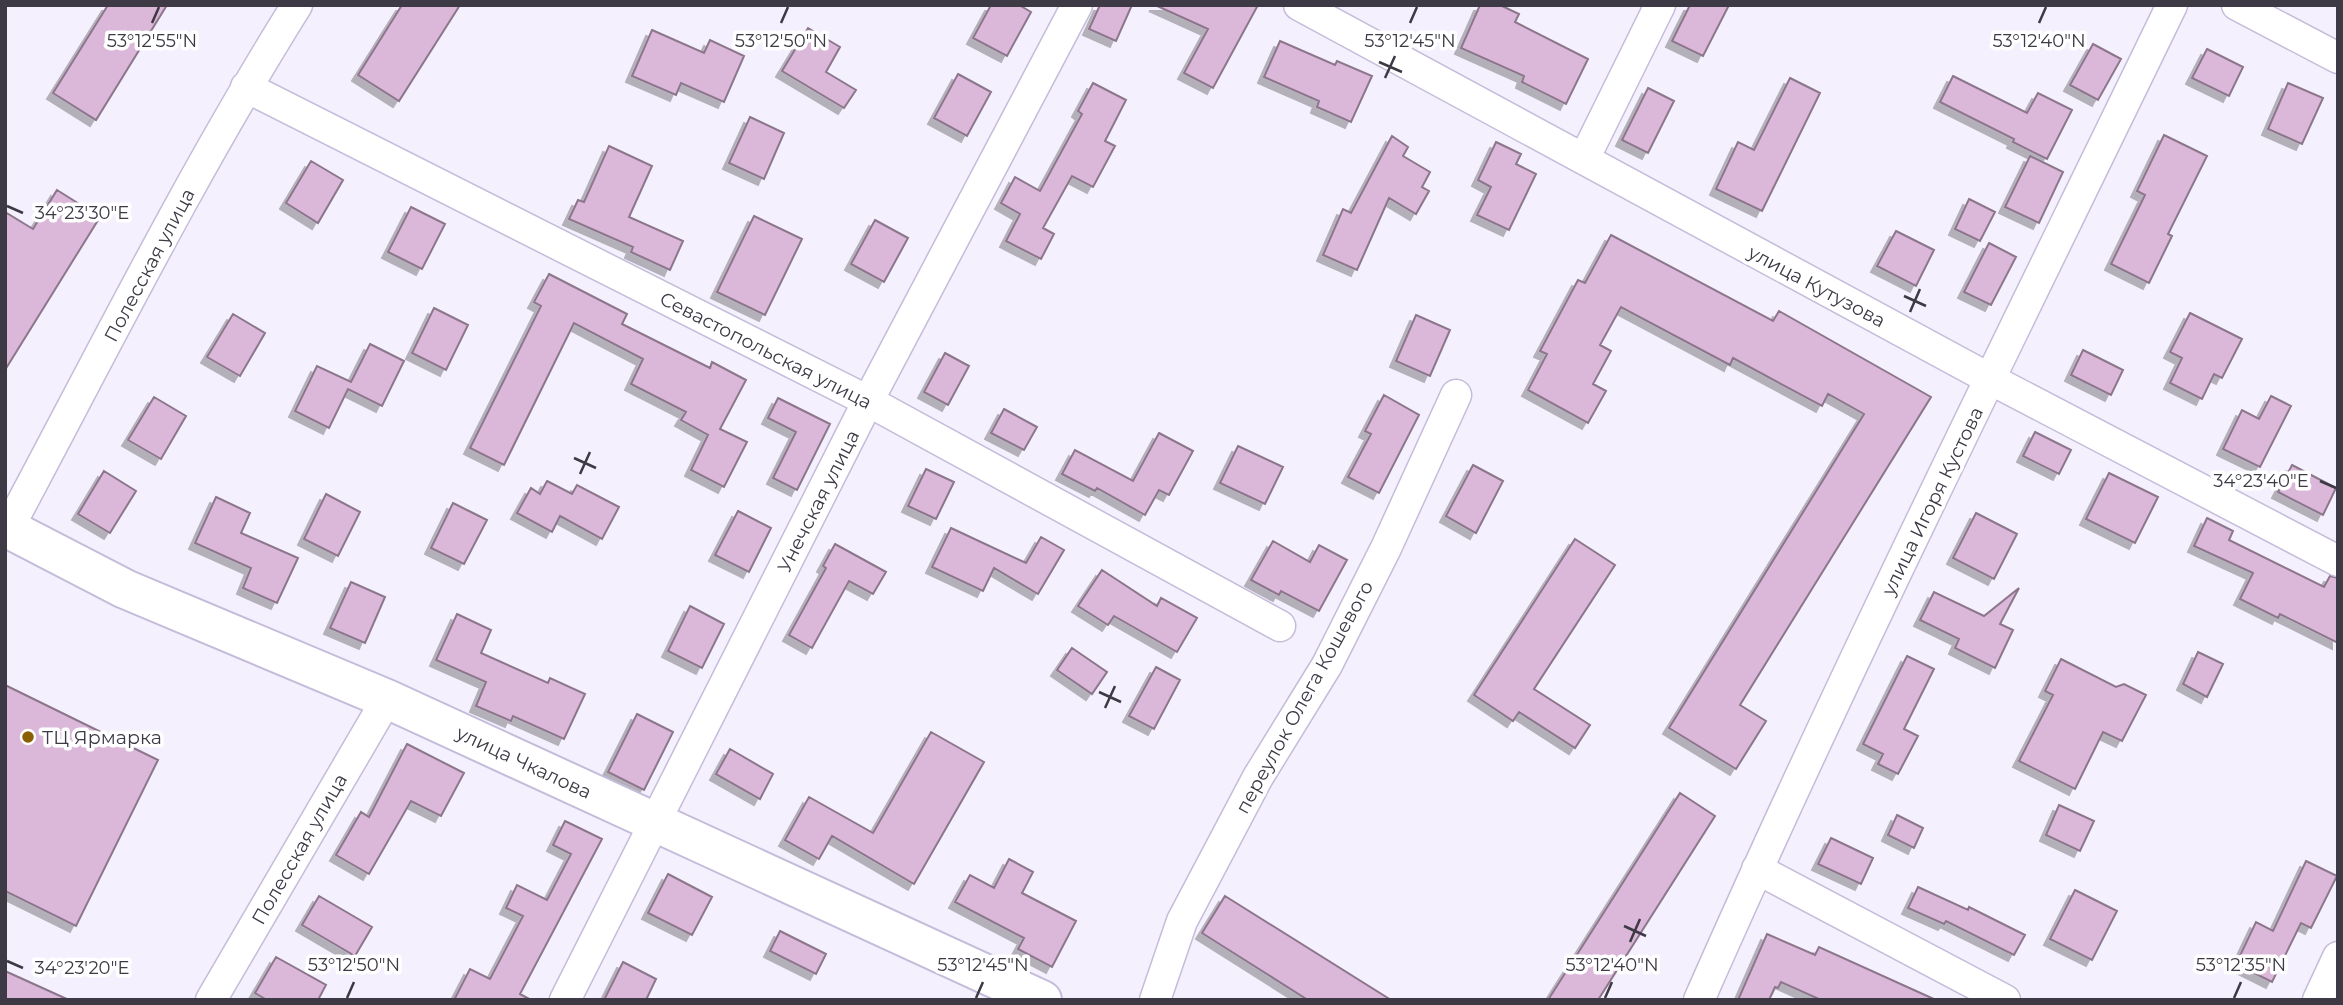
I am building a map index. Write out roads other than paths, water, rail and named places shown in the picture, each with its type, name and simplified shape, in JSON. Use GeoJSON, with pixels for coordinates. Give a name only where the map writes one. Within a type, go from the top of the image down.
{"type":"FeatureCollection","features":[{"type":"Feature","properties":{"kind":"street","name":"Полесская улица"},"geometry":{"type":"LineString","coordinates":[[7,528],[246,87],[297,5]]}},
{"type":"Feature","properties":{"kind":"street","name":"Унечская улица"},"geometry":{"type":"LineString","coordinates":[[565,1000],[868,401],[1077,5]]}},
{"type":"Feature","properties":{"kind":"street","name":"улица Кутузова"},"geometry":{"type":"LineString","coordinates":[[1299,5],[1990,379],[2338,561]]}},
{"type":"Feature","properties":{"kind":"street"},"geometry":{"type":"LineString","coordinates":[[1584,159],[1660,5]]}},
{"type":"Feature","properties":{"kind":"street","name":"улица Игоря Кустова"},"geometry":{"type":"LineString","coordinates":[[1699,1000],[1756,869],[2172,5]]}},
{"type":"Feature","properties":{"kind":"street"},"geometry":{"type":"LineString","coordinates":[[2237,5],[2338,58]]}},
{"type":"Feature","properties":{"kind":"street","name":"Севастопольская улица"},"geometry":{"type":"LineString","coordinates":[[246,87],[868,401],[1280,626]]}},
{"type":"Feature","properties":{"kind":"street","name":"переулок Олега Кошевого"},"geometry":{"type":"LineString","coordinates":[[1155,1000],[1182,921],[1258,777],[1326,665],[1386,548],[1456,396]]}},
{"type":"Feature","properties":{"kind":"street","name":"улица Чкалова"},"geometry":{"type":"LineString","coordinates":[[7,528],[125,589],[387,699],[1042,1000]]}},
{"type":"Feature","properties":{"kind":"street","name":"Полесская улица"},"geometry":{"type":"LineString","coordinates":[[211,1000],[387,699]]}},
{"type":"Feature","properties":{"kind":"street"},"geometry":{"type":"LineString","coordinates":[[1756,869],[2006,1000]]}},
{"type":"Feature","properties":{"kind":"street"},"geometry":{"type":"LineString","coordinates":[[2318,1000],[2338,958]]}},
{"type":"Feature","properties":{"kind":"place","name":"ТЦ Ярмарка"},"geometry":{"type":"Point","coordinates":[28,737]}}]}
